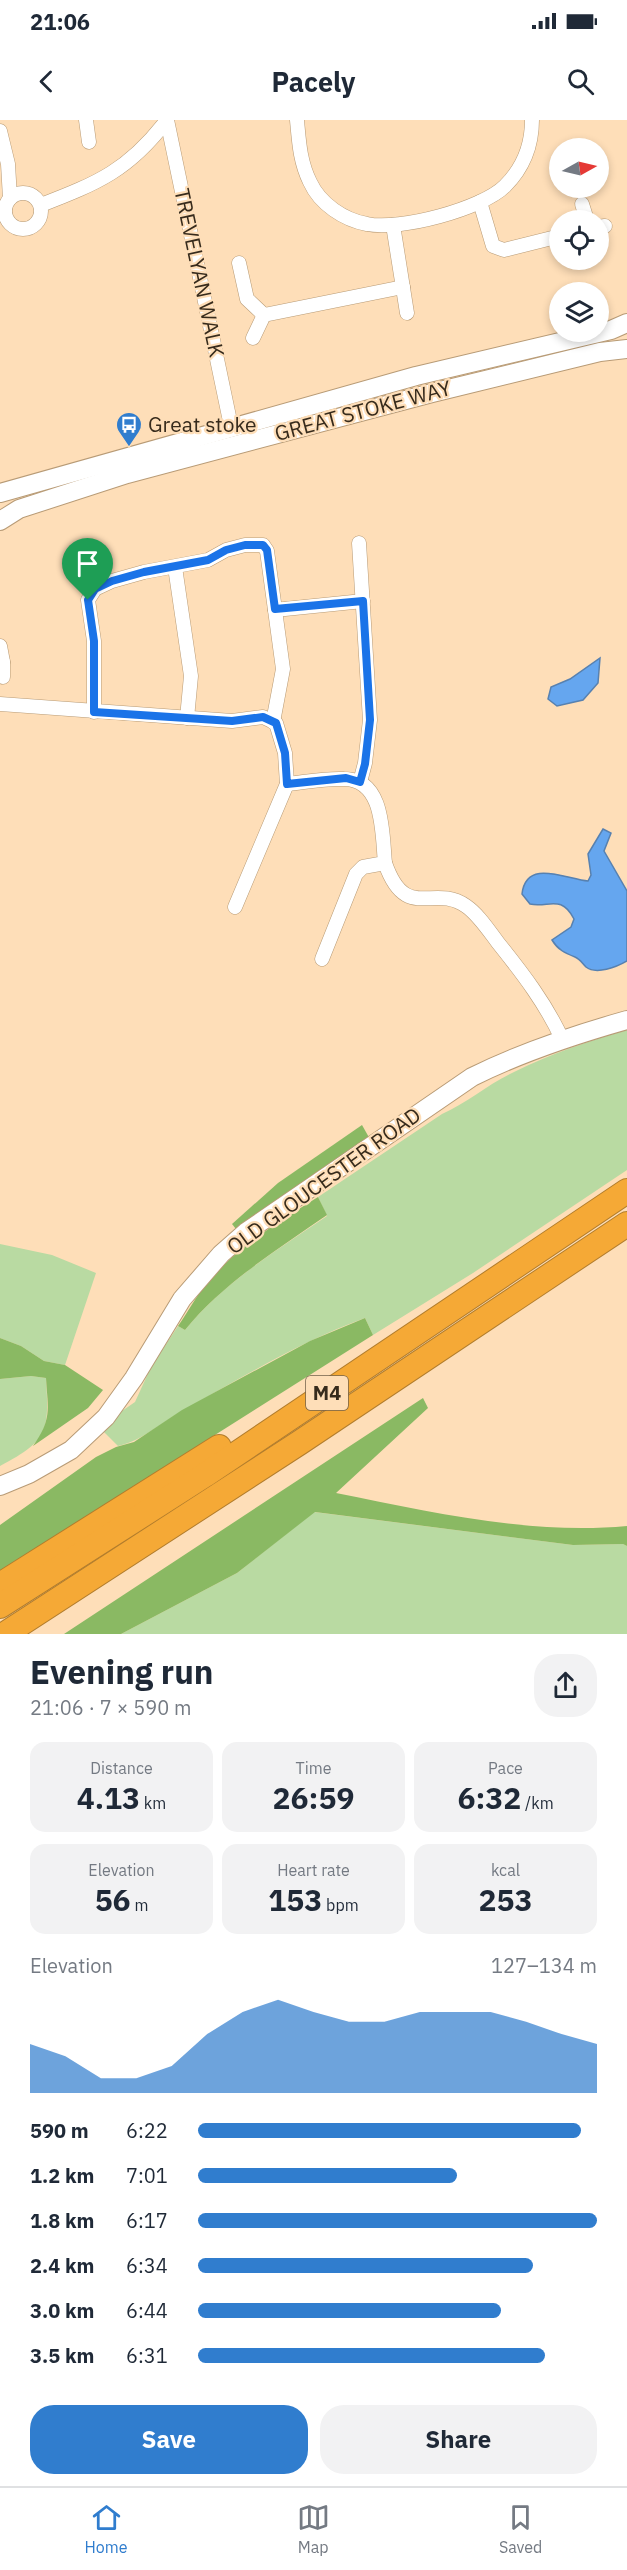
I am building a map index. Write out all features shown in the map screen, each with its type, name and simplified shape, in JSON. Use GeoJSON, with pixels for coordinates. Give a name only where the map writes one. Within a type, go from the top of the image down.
{"type":"FeatureCollection","features":[{"type":"Feature","properties":{"kind":"highway","name":"M4"},"geometry":{"type":"LineString","coordinates":[[0,1604],[25,1591],[214,1469],[627,1191]]}},
{"type":"Feature","properties":{"kind":"highway","name":"M4"},"geometry":{"type":"LineString","coordinates":[[5,1634],[289,1450],[618,1231]]}},
{"type":"Feature","properties":{"kind":"highway","name":"M4"},"geometry":{"type":"LineString","coordinates":[[33,1634],[305,1456],[548,1291],[618,1231]]}},
{"type":"Feature","properties":{"kind":"highway","name":"M4"},"geometry":{"type":"LineString","coordinates":[[0,1585],[434,1309],[508,1273]]}},
{"type":"Feature","properties":{"kind":"street"},"geometry":{"type":"LineString","coordinates":[[86,120],[89,142]]}},
{"type":"Feature","properties":{"kind":"street"},"geometry":{"type":"LineString","coordinates":[[41,205],[93,184],[132,160],[167,120]]}},
{"type":"Feature","properties":{"kind":"street","name":"TREVELYAN WALK"},"geometry":{"type":"LineString","coordinates":[[167,120],[231,426]]}},
{"type":"Feature","properties":{"kind":"street"},"geometry":{"type":"LineString","coordinates":[[297,120],[301,158],[310,184],[327,205],[345,216],[368,225],[393,225],[438,217],[480,202],[505,186],[524,162],[532,134],[532,120]]}},
{"type":"Feature","properties":{"kind":"street"},"geometry":{"type":"LineString","coordinates":[[0,130],[8,164],[10,198]]}},
{"type":"Feature","properties":{"kind":"street"},"geometry":{"type":"LineString","coordinates":[[8,164],[25,193]]}},
{"type":"Feature","properties":{"kind":"street"},"geometry":{"type":"LineString","coordinates":[[25,193],[34,196],[41,205],[41,216],[30,228],[15,228],[3,217],[5,207],[10,198],[25,193]]}},
{"type":"Feature","properties":{"kind":"street"},"geometry":{"type":"LineString","coordinates":[[480,202],[493,246],[498,249],[504,250],[549,239]]}},
{"type":"Feature","properties":{"kind":"street"},"geometry":{"type":"LineString","coordinates":[[582,204],[584,210]]}},
{"type":"Feature","properties":{"kind":"street"},"geometry":{"type":"LineString","coordinates":[[393,225],[407,313]]}},
{"type":"Feature","properties":{"kind":"street"},"geometry":{"type":"LineString","coordinates":[[239,264],[247,299],[264,315]]}},
{"type":"Feature","properties":{"kind":"street"},"geometry":{"type":"LineString","coordinates":[[264,315],[403,287]]}},
{"type":"Feature","properties":{"kind":"street"},"geometry":{"type":"LineString","coordinates":[[253,338],[264,315]]}},
{"type":"Feature","properties":{"kind":"street","name":"GREAT STOKE WAY"},"geometry":{"type":"LineString","coordinates":[[0,493],[231,426],[416,376],[611,330],[627,323]]}},
{"type":"Feature","properties":{"kind":"street","name":"GREAT STOKE WAY"},"geometry":{"type":"LineString","coordinates":[[0,521],[19,509],[149,468],[432,393],[600,352],[627,349]]}},
{"type":"Feature","properties":{"kind":"street"},"geometry":{"type":"LineString","coordinates":[[359,543],[370,720],[365,764],[360,782]]}},
{"type":"Feature","properties":{"kind":"street"},"geometry":{"type":"LineString","coordinates":[[94,712],[94,641],[88,600],[95,589],[112,581],[144,572],[208,560],[226,550],[245,545],[263,545],[267,550],[283,669],[273,722]]}},
{"type":"Feature","properties":{"kind":"street"},"geometry":{"type":"LineString","coordinates":[[175,567],[191,676],[187,718]]}},
{"type":"Feature","properties":{"kind":"street"},"geometry":{"type":"LineString","coordinates":[[275,609],[363,601]]}},
{"type":"Feature","properties":{"kind":"street"},"geometry":{"type":"LineString","coordinates":[[0,646],[3,677]]}},
{"type":"Feature","properties":{"kind":"street"},"geometry":{"type":"LineString","coordinates":[[0,704],[232,721],[263,717],[276,723],[285,753],[287,784],[235,906]]}},
{"type":"Feature","properties":{"kind":"street"},"geometry":{"type":"LineString","coordinates":[[287,784],[346,778],[360,782],[369,790],[376,800],[385,863],[392,881],[410,897],[451,900],[465,905],[479,918],[531,984],[548,1010],[562,1039]]}},
{"type":"Feature","properties":{"kind":"street"},"geometry":{"type":"LineString","coordinates":[[322,959],[356,874],[363,867],[385,863]]}},
{"type":"Feature","properties":{"kind":"street","name":"OLD GLOUCESTER ROAD"},"geometry":{"type":"LineString","coordinates":[[0,1486],[29,1474],[71,1450],[106,1417],[134,1378],[182,1299],[221,1254],[246,1232],[453,1088],[502,1062],[562,1039],[627,1020]]}},
{"type":"Feature","properties":{"kind":"green space"},"geometry":{"type":"Polygon","coordinates":[[[627,1030],[627,1170],[473,1273],[373,1335],[365,1318],[319,1337],[127,1443],[118,1446],[103,1431],[122,1411],[135,1402],[151,1367],[178,1326],[185,1330],[233,1282],[327,1216],[318,1197],[442,1114],[504,1077],[555,1054],[627,1030]]]}},
{"type":"Feature","properties":{"kind":"green space"},"geometry":{"type":"Polygon","coordinates":[[[362,1125],[371,1141],[236,1229],[232,1224],[278,1183],[362,1125]]]}},
{"type":"Feature","properties":{"kind":"green space"},"geometry":{"type":"Polygon","coordinates":[[[318,1197],[327,1215],[233,1282],[185,1330],[178,1326],[203,1288],[232,1257],[318,1197]]]}},
{"type":"Feature","properties":{"kind":"green space"},"geometry":{"type":"Polygon","coordinates":[[[0,1244],[52,1255],[96,1273],[65,1365],[44,1361],[21,1346],[0,1338],[0,1244]]]}},
{"type":"Feature","properties":{"kind":"green space"},"geometry":{"type":"Polygon","coordinates":[[[365,1318],[373,1335],[0,1571],[0,1525],[96,1457],[116,1447],[134,1442],[182,1410],[310,1341],[365,1318]]]}},
{"type":"Feature","properties":{"kind":"green space"},"geometry":{"type":"Polygon","coordinates":[[[0,1338],[21,1346],[44,1361],[65,1365],[103,1390],[88,1408],[33,1446],[46,1421],[46,1378],[31,1376],[0,1379],[0,1338]]]}},
{"type":"Feature","properties":{"kind":"green space"},"geometry":{"type":"Polygon","coordinates":[[[31,1376],[46,1378],[46,1422],[37,1441],[0,1466],[0,1379],[31,1376]]]}},
{"type":"Feature","properties":{"kind":"green space"},"geometry":{"type":"Polygon","coordinates":[[[423,1398],[428,1408],[336,1493],[444,1514],[517,1525],[590,1528],[627,1526],[627,1546],[623,1544],[573,1545],[315,1512],[237,1573],[121,1634],[64,1634],[423,1398]]]}},
{"type":"Feature","properties":{"kind":"green space"},"geometry":{"type":"Polygon","coordinates":[[[314,1512],[573,1545],[623,1544],[627,1546],[627,1634],[121,1634],[237,1573],[314,1512]]]}},
{"type":"Feature","properties":{"kind":"water"},"geometry":{"type":"Polygon","coordinates":[[[600,658],[598,683],[583,700],[557,706],[548,699],[551,687],[570,679],[600,658]]]}},
{"type":"Feature","properties":{"kind":"water"},"geometry":{"type":"Polygon","coordinates":[[[603,829],[611,833],[604,851],[627,891],[627,961],[612,968],[595,970],[586,967],[578,959],[562,951],[552,940],[571,927],[574,919],[569,911],[559,904],[530,904],[522,894],[525,883],[531,876],[539,874],[548,873],[588,881],[591,875],[588,854],[603,829]]]}},
{"type":"Feature","properties":{"kind":"place","name":"Great stoke"},"geometry":{"type":"Point","coordinates":[129,448]}},
{"type":"Feature","properties":{"kind":"route"},"geometry":{"type":"LineString","coordinates":[[245,545],[263,545],[267,550],[275,609],[363,601],[370,720],[365,764],[360,782],[346,778],[287,784],[285,753],[276,723],[263,717],[232,721],[94,712],[94,641],[88,600],[95,589],[112,581],[144,572],[208,560],[226,550],[245,545]]}}]}
